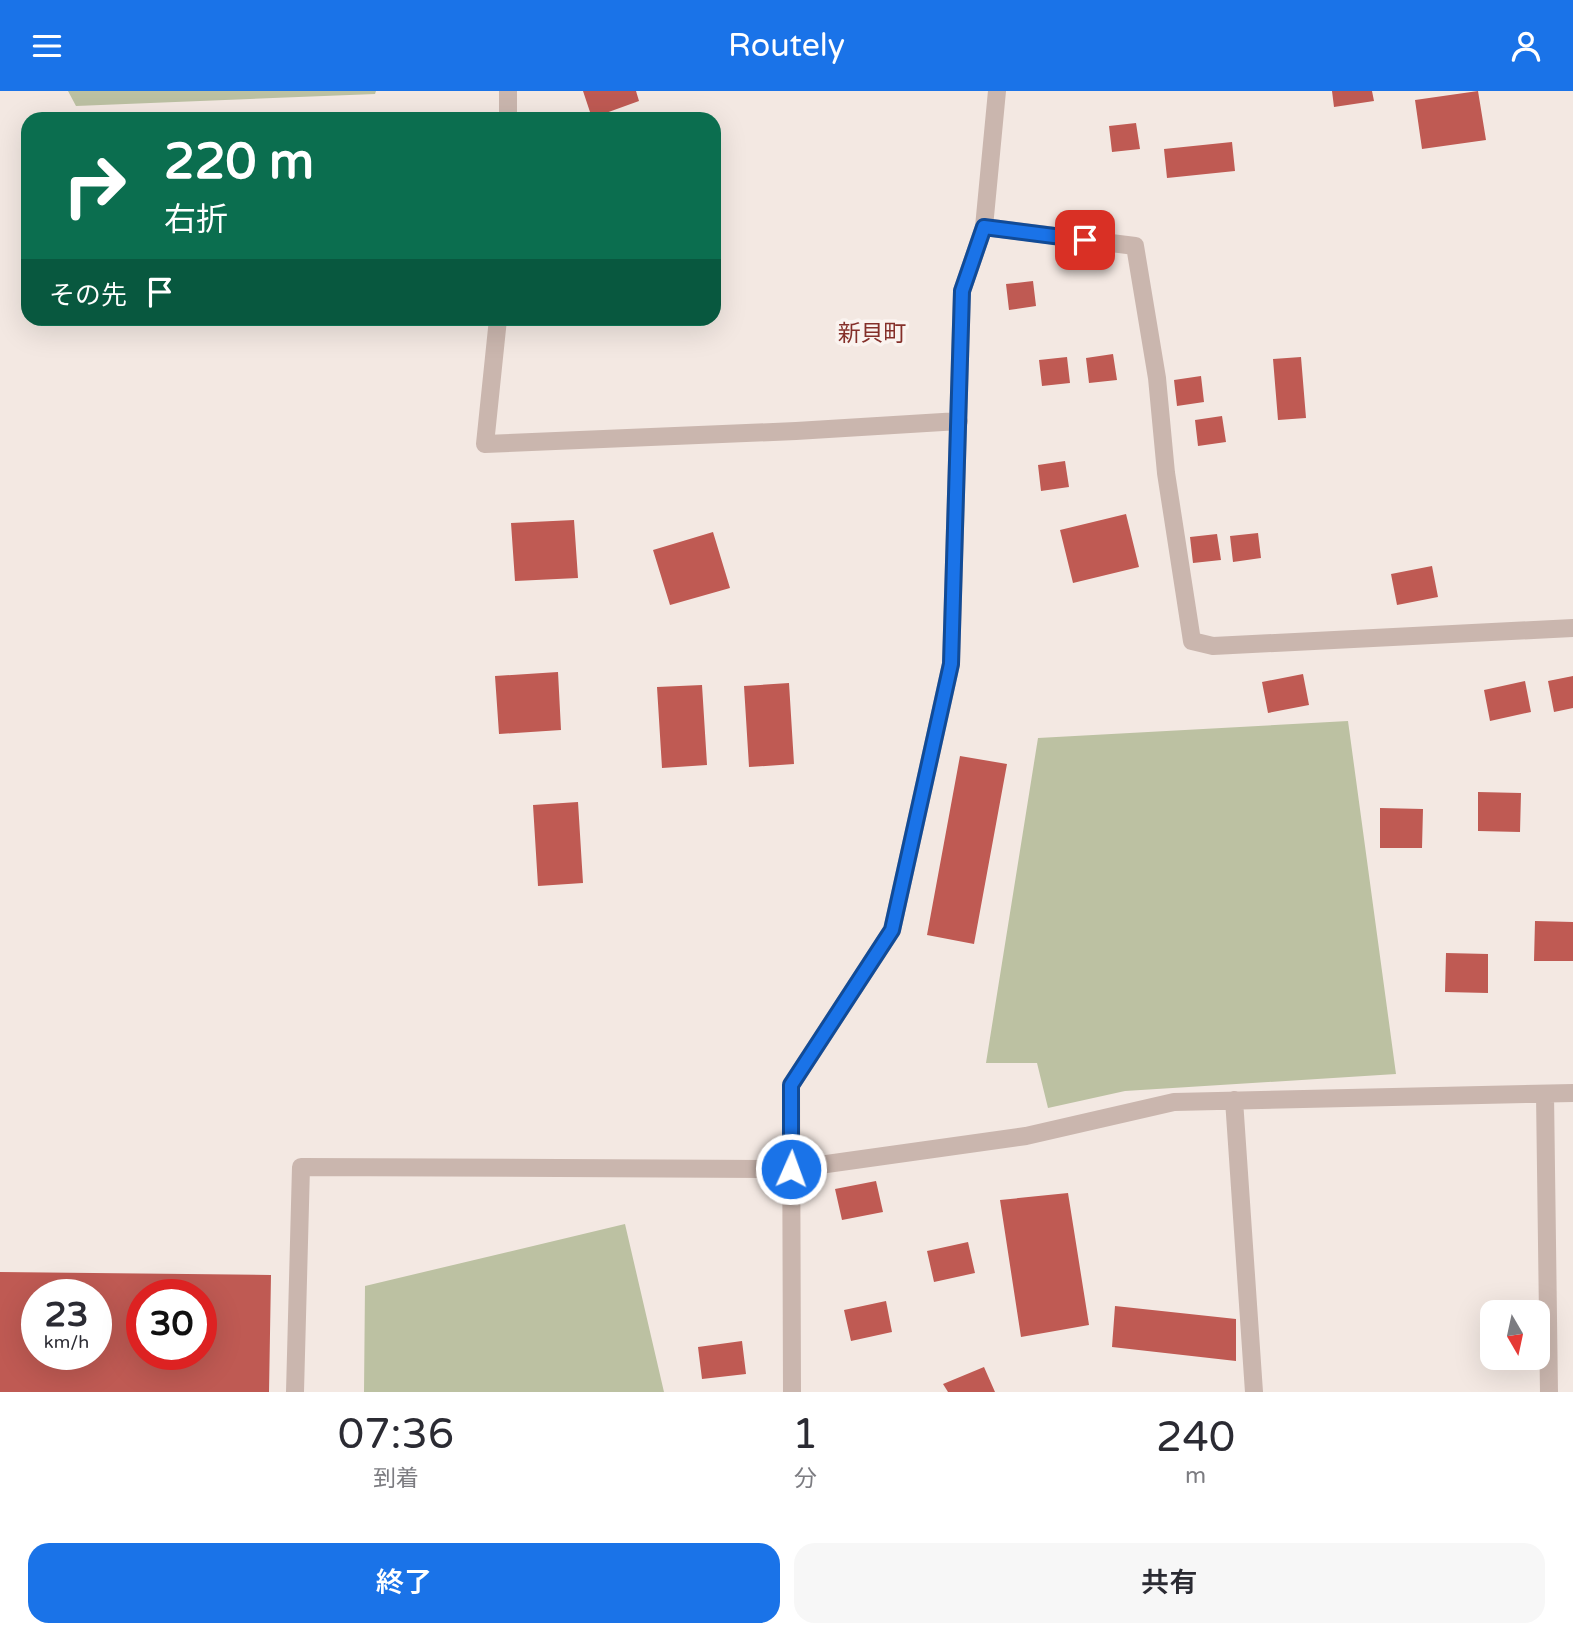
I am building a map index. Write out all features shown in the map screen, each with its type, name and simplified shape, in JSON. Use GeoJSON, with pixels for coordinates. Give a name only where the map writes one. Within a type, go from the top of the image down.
{"type":"FeatureCollection","features":[{"type":"Feature","properties":{"kind":"street"},"geometry":{"type":"LineString","coordinates":[[508,91],[508,112]]}},
{"type":"Feature","properties":{"kind":"street"},"geometry":{"type":"LineString","coordinates":[[792,1392],[791,1085],[892,930],[951,664],[962,291],[984,227],[997,91]]}},
{"type":"Feature","properties":{"kind":"street"},"geometry":{"type":"LineString","coordinates":[[984,227],[1135,246],[1157,378],[1166,473],[1192,641],[1213,646],[1573,628]]}},
{"type":"Feature","properties":{"kind":"street"},"geometry":{"type":"LineString","coordinates":[[497,326],[485,443],[796,431],[959,421]]}},
{"type":"Feature","properties":{"kind":"street"},"geometry":{"type":"LineString","coordinates":[[295,1392],[301,1167],[791,1169],[1026,1136],[1174,1101],[1573,1093]]}},
{"type":"Feature","properties":{"kind":"street"},"geometry":{"type":"LineString","coordinates":[[1545,1094],[1549,1392]]}},
{"type":"Feature","properties":{"kind":"street"},"geometry":{"type":"LineString","coordinates":[[1234,1100],[1254,1392]]}},
{"type":"Feature","properties":{"kind":"green space"},"geometry":{"type":"Polygon","coordinates":[[[68,91],[376,91],[375,94],[76,106],[68,91]]]}},
{"type":"Feature","properties":{"kind":"green space"},"geometry":{"type":"Polygon","coordinates":[[[1348,721],[1396,1074],[1125,1091],[1048,1108],[1037,1063],[986,1063],[1038,738],[1348,721]]]}},
{"type":"Feature","properties":{"kind":"green space"},"geometry":{"type":"Polygon","coordinates":[[[625,1224],[664,1392],[364,1392],[365,1286],[625,1224]]]}},
{"type":"Feature","properties":{"kind":"building"},"geometry":{"type":"Polygon","coordinates":[[[583,91],[636,91],[639,101],[609,112],[590,112],[583,91]]]}},
{"type":"Feature","properties":{"kind":"building"},"geometry":{"type":"Polygon","coordinates":[[[1332,91],[1372,91],[1374,101],[1334,107],[1332,91]]]}},
{"type":"Feature","properties":{"kind":"building"},"geometry":{"type":"Polygon","coordinates":[[[1478,91],[1486,140],[1422,149],[1415,100],[1478,91]]]}},
{"type":"Feature","properties":{"kind":"building"},"geometry":{"type":"Polygon","coordinates":[[[1136,123],[1140,149],[1112,152],[1109,126],[1136,123]]]}},
{"type":"Feature","properties":{"kind":"building"},"geometry":{"type":"Polygon","coordinates":[[[1232,142],[1235,171],[1167,178],[1164,149],[1232,142]]]}},
{"type":"Feature","properties":{"kind":"building"},"geometry":{"type":"Polygon","coordinates":[[[1033,281],[1036,306],[1009,310],[1006,284],[1033,281]]]}},
{"type":"Feature","properties":{"kind":"building"},"geometry":{"type":"Polygon","coordinates":[[[1113,354],[1117,380],[1089,383],[1086,358],[1113,354]]]}},
{"type":"Feature","properties":{"kind":"building"},"geometry":{"type":"Polygon","coordinates":[[[1067,357],[1070,383],[1042,386],[1039,360],[1067,357]]]}},
{"type":"Feature","properties":{"kind":"building"},"geometry":{"type":"Polygon","coordinates":[[[1301,357],[1306,418],[1278,420],[1273,359],[1301,357]]]}},
{"type":"Feature","properties":{"kind":"building"},"geometry":{"type":"Polygon","coordinates":[[[1201,376],[1204,402],[1177,406],[1174,380],[1201,376]]]}},
{"type":"Feature","properties":{"kind":"building"},"geometry":{"type":"Polygon","coordinates":[[[1222,416],[1226,442],[1198,446],[1195,420],[1222,416]]]}},
{"type":"Feature","properties":{"kind":"building"},"geometry":{"type":"Polygon","coordinates":[[[1065,461],[1069,487],[1041,491],[1038,465],[1065,461]]]}},
{"type":"Feature","properties":{"kind":"building"},"geometry":{"type":"Polygon","coordinates":[[[1126,514],[1139,567],[1073,583],[1060,530],[1126,514]]]}},
{"type":"Feature","properties":{"kind":"building"},"geometry":{"type":"Polygon","coordinates":[[[574,520],[578,578],[515,581],[511,523],[574,520]]]}},
{"type":"Feature","properties":{"kind":"building"},"geometry":{"type":"Polygon","coordinates":[[[713,532],[730,588],[670,605],[653,550],[713,532]]]}},
{"type":"Feature","properties":{"kind":"building"},"geometry":{"type":"Polygon","coordinates":[[[1258,533],[1261,558],[1233,562],[1230,536],[1258,533]]]}},
{"type":"Feature","properties":{"kind":"building"},"geometry":{"type":"Polygon","coordinates":[[[1217,534],[1221,560],[1193,563],[1190,537],[1217,534]]]}},
{"type":"Feature","properties":{"kind":"building"},"geometry":{"type":"Polygon","coordinates":[[[1432,566],[1438,597],[1397,605],[1391,574],[1432,566]]]}},
{"type":"Feature","properties":{"kind":"building"},"geometry":{"type":"Polygon","coordinates":[[[558,672],[561,730],[499,734],[495,676],[558,672]]]}},
{"type":"Feature","properties":{"kind":"building"},"geometry":{"type":"Polygon","coordinates":[[[1303,674],[1309,705],[1268,713],[1262,682],[1303,674]]]}},
{"type":"Feature","properties":{"kind":"building"},"geometry":{"type":"Polygon","coordinates":[[[1573,676],[1573,708],[1554,712],[1548,681],[1573,676]]]}},
{"type":"Feature","properties":{"kind":"building"},"geometry":{"type":"Polygon","coordinates":[[[1525,681],[1531,712],[1490,721],[1484,690],[1525,681]]]}},
{"type":"Feature","properties":{"kind":"building"},"geometry":{"type":"Polygon","coordinates":[[[789,683],[794,764],[749,767],[744,686],[789,683]]]}},
{"type":"Feature","properties":{"kind":"building"},"geometry":{"type":"Polygon","coordinates":[[[702,685],[707,765],[662,768],[657,687],[702,685]]]}},
{"type":"Feature","properties":{"kind":"building"},"geometry":{"type":"Polygon","coordinates":[[[960,756],[1007,764],[974,944],[927,935],[960,756]]]}},
{"type":"Feature","properties":{"kind":"building"},"geometry":{"type":"Polygon","coordinates":[[[1478,792],[1521,793],[1520,832],[1478,831],[1478,792]]]}},
{"type":"Feature","properties":{"kind":"building"},"geometry":{"type":"Polygon","coordinates":[[[578,802],[583,883],[538,886],[533,805],[578,802]]]}},
{"type":"Feature","properties":{"kind":"building"},"geometry":{"type":"Polygon","coordinates":[[[1380,808],[1423,809],[1422,848],[1380,848],[1380,808]]]}},
{"type":"Feature","properties":{"kind":"building"},"geometry":{"type":"Polygon","coordinates":[[[1535,921],[1573,922],[1573,961],[1534,961],[1535,921]]]}},
{"type":"Feature","properties":{"kind":"building"},"geometry":{"type":"Polygon","coordinates":[[[1446,953],[1488,954],[1488,993],[1445,992],[1446,953]]]}},
{"type":"Feature","properties":{"kind":"building"},"geometry":{"type":"Polygon","coordinates":[[[876,1181],[883,1212],[842,1220],[835,1189],[876,1181]]]}},
{"type":"Feature","properties":{"kind":"building"},"geometry":{"type":"Polygon","coordinates":[[[1068,1193],[1089,1325],[1021,1337],[1000,1200],[1068,1193]]]}},
{"type":"Feature","properties":{"kind":"building"},"geometry":{"type":"Polygon","coordinates":[[[968,1242],[975,1273],[934,1282],[927,1251],[968,1242]]]}},
{"type":"Feature","properties":{"kind":"building"},"geometry":{"type":"Polygon","coordinates":[[[0,1272],[271,1275],[269,1392],[0,1392],[0,1272]]]}},
{"type":"Feature","properties":{"kind":"building"},"geometry":{"type":"Polygon","coordinates":[[[886,1301],[892,1332],[851,1341],[844,1310],[886,1301]]]}},
{"type":"Feature","properties":{"kind":"building"},"geometry":{"type":"Polygon","coordinates":[[[1115,1306],[1236,1319],[1236,1361],[1112,1347],[1115,1306]]]}},
{"type":"Feature","properties":{"kind":"building"},"geometry":{"type":"Polygon","coordinates":[[[742,1341],[746,1374],[702,1379],[698,1347],[742,1341]]]}},
{"type":"Feature","properties":{"kind":"building"},"geometry":{"type":"Polygon","coordinates":[[[984,1367],[995,1392],[948,1392],[943,1384],[984,1367]]]}},
{"type":"Feature","properties":{"kind":"district","name":"新貝町"},"geometry":{"type":"Point","coordinates":[872,333]}},
{"type":"Feature","properties":{"kind":"route"},"geometry":{"type":"LineString","coordinates":[[791,1169],[791,1085],[892,930],[951,664],[962,291],[984,227],[1085,240]]}}]}
